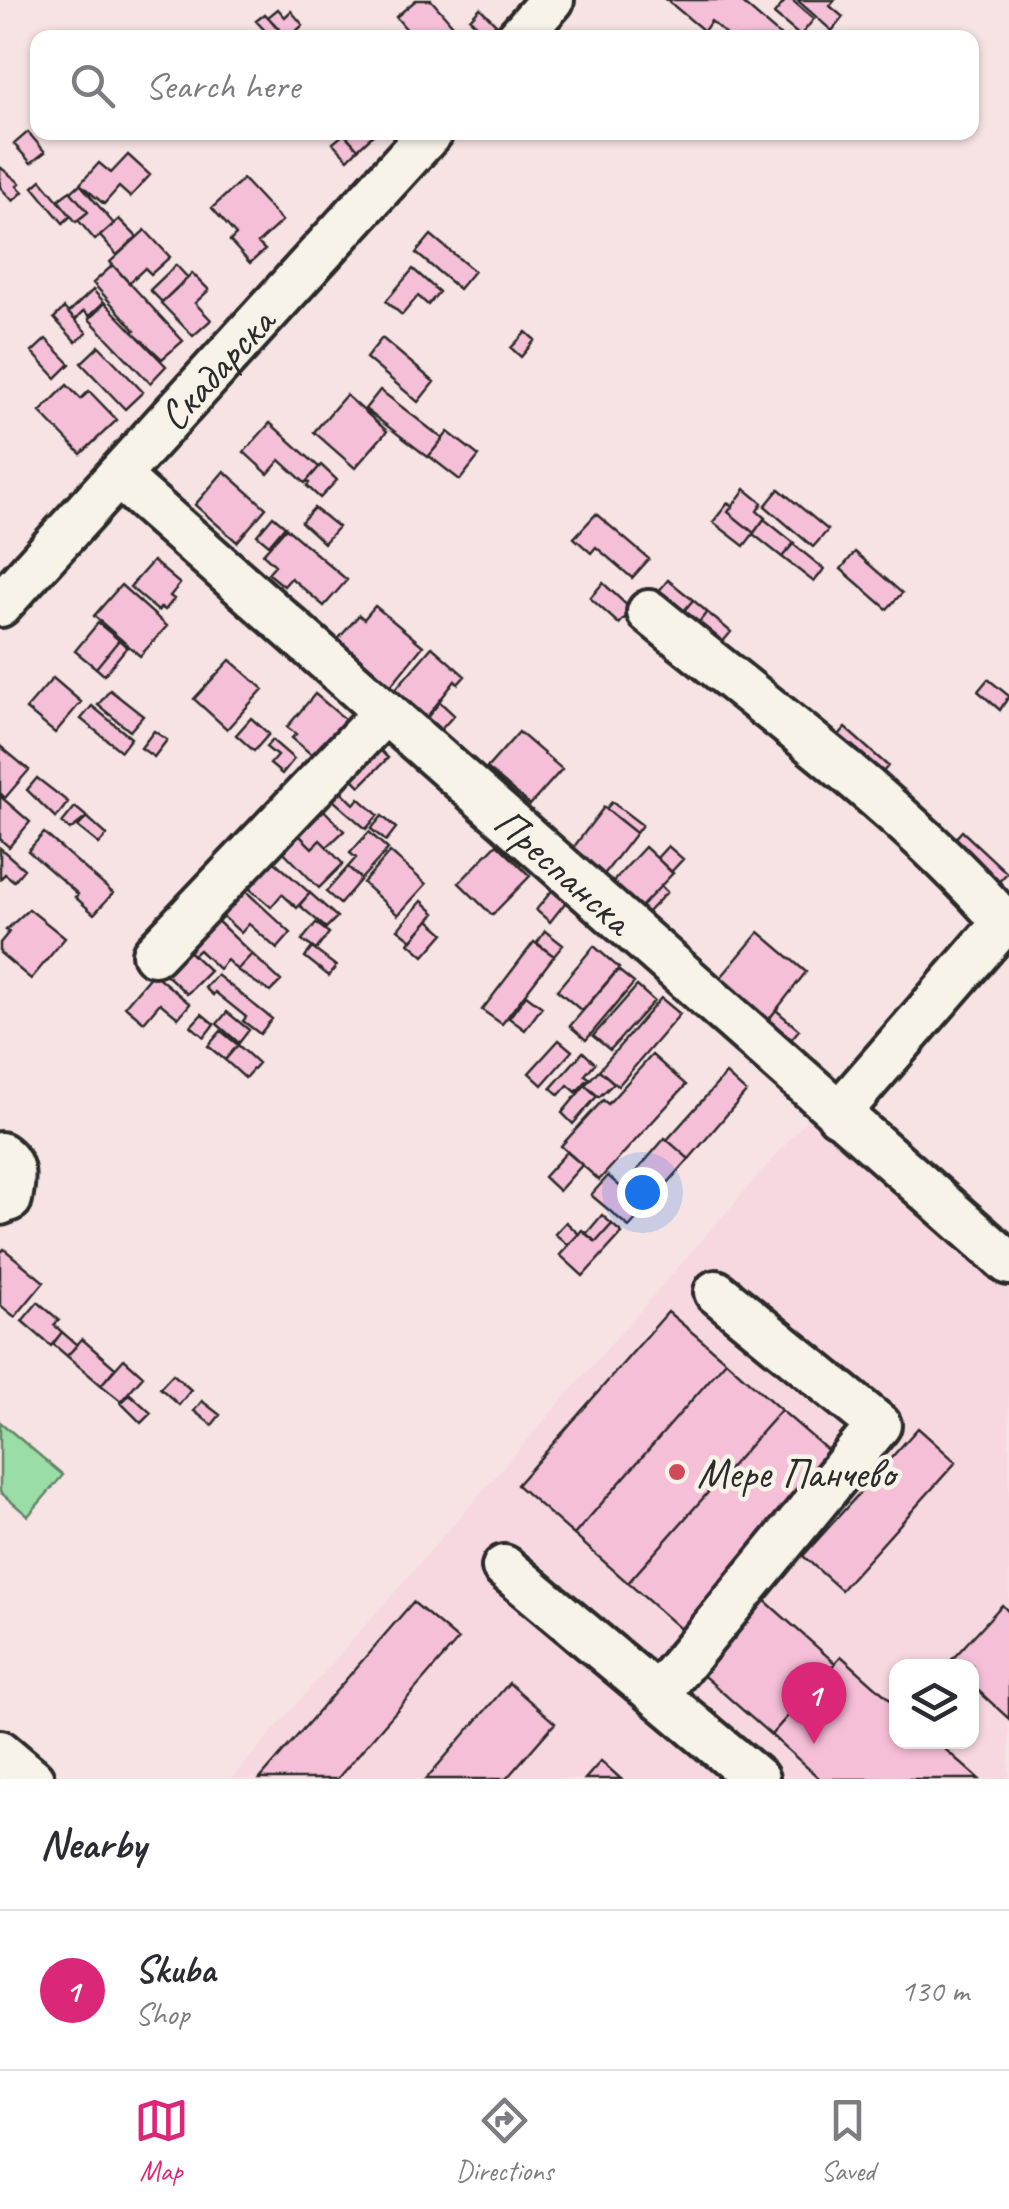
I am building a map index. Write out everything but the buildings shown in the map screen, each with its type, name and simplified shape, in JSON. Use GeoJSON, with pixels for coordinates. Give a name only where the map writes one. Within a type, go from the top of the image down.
{"type":"FeatureCollection","features":[{"type":"Feature","properties":{"kind":"street"},"geometry":{"type":"LineString","coordinates":[[525,30],[552,0]]}},
{"type":"Feature","properties":{"kind":"street","name":"Скадарска"},"geometry":{"type":"LineString","coordinates":[[0,605],[424,140]]}},
{"type":"Feature","properties":{"kind":"street","name":"Преспанска"},"geometry":{"type":"LineString","coordinates":[[118,476],[1009,1263]]}},
{"type":"Feature","properties":{"kind":"street"},"geometry":{"type":"LineString","coordinates":[[648,612],[873,796],[965,877],[1007,920],[838,1114]]}},
{"type":"Feature","properties":{"kind":"street"},"geometry":{"type":"LineString","coordinates":[[154,954],[385,712]]}},
{"type":"Feature","properties":{"kind":"street"},"geometry":{"type":"LineString","coordinates":[[0,1154],[8,1160],[14,1176],[10,1199],[0,1203]]}},
{"type":"Feature","properties":{"kind":"street"},"geometry":{"type":"LineString","coordinates":[[656,1695],[879,1425],[716,1292]]}},
{"type":"Feature","properties":{"kind":"street"},"geometry":{"type":"LineString","coordinates":[[504,1567],[756,1779]]}},
{"type":"Feature","properties":{"kind":"street"},"geometry":{"type":"LineString","coordinates":[[0,1752],[32,1779]]}},
{"type":"Feature","properties":{"kind":"shaded area"},"geometry":{"type":"Polygon","coordinates":[[[819,1106],[1009,1271],[1009,1779],[231,1779],[819,1106]]]}},
{"type":"Feature","properties":{"kind":"green space"},"geometry":{"type":"Polygon","coordinates":[[[0,1422],[63,1475],[28,1516],[0,1492],[0,1422]]]}},
{"type":"Feature","properties":{"kind":"place","name":"Мере Панчево"},"geometry":{"type":"Point","coordinates":[677,1472]}},
{"type":"Feature","properties":{"kind":"place","name":"Skuba"},"geometry":{"type":"Point","coordinates":[814,1744]}}]}
